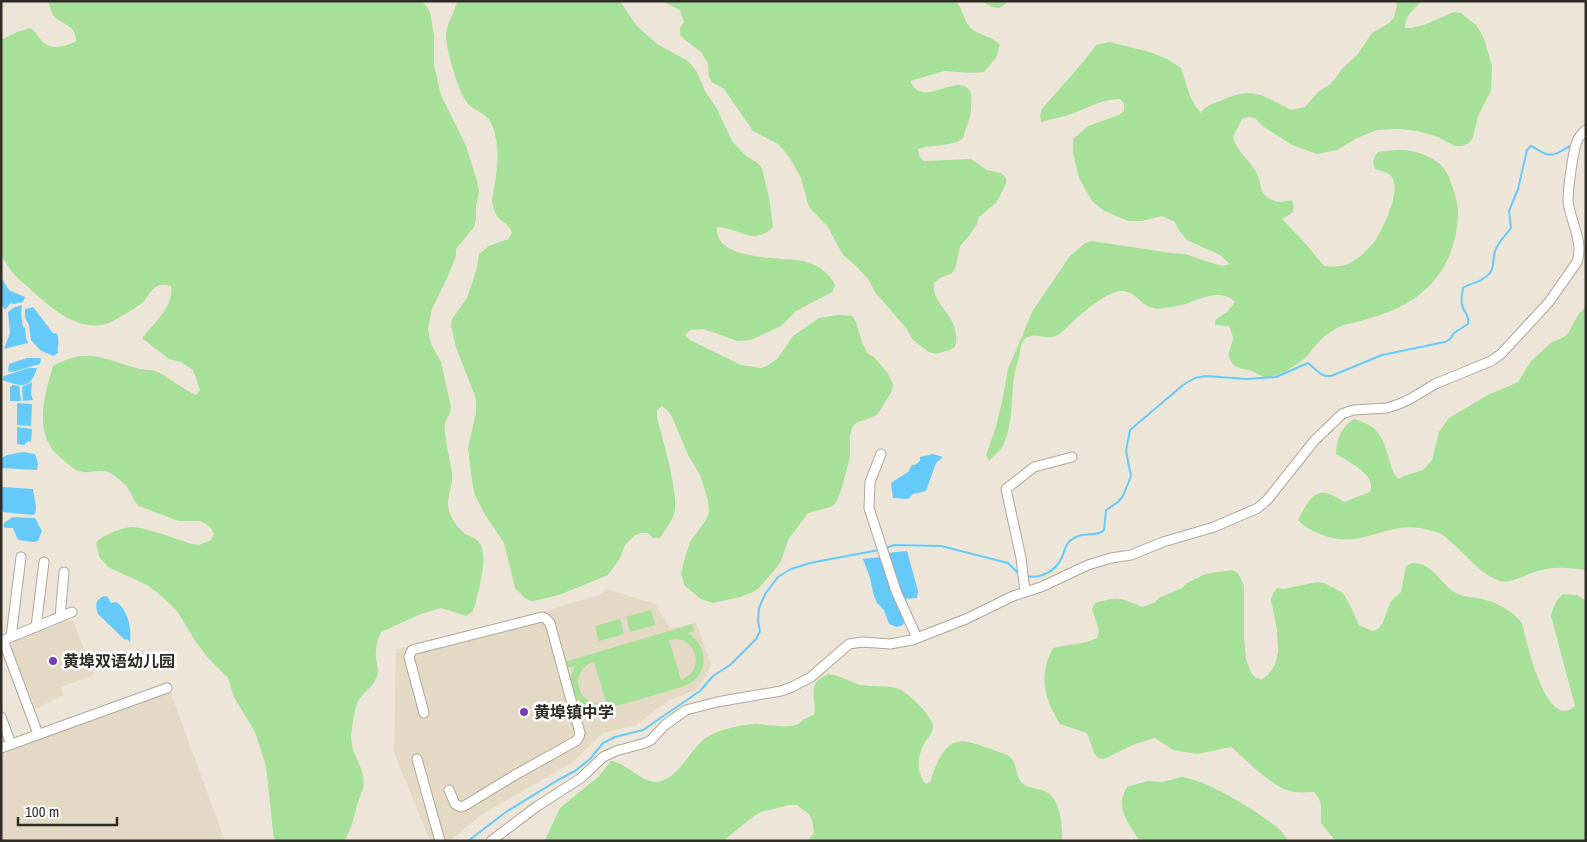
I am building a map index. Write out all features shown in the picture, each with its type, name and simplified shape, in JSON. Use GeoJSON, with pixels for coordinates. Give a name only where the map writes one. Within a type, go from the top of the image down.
{"type":"FeatureCollection","features":[{"type":"Feature","properties":{"kind":"street"},"geometry":{"type":"LineString","coordinates":[[491,841],[536,807],[581,778],[603,757],[651,740],[665,725],[686,710],[717,702],[792,688],[822,669],[849,644],[862,642],[896,644],[917,638],[966,619],[1013,596],[1040,587],[1088,566],[1110,558],[1131,555],[1163,542],[1214,527],[1258,508],[1268,499],[1314,441],[1342,414],[1353,410],[1387,408],[1399,404],[1435,384],[1491,361],[1501,354],[1549,302],[1577,262],[1579,246],[1568,201],[1578,139],[1586,130]]}},
{"type":"Feature","properties":{"kind":"street"},"geometry":{"type":"LineString","coordinates":[[880,454],[870,482],[869,508],[896,591],[917,638]]}},
{"type":"Feature","properties":{"kind":"street"},"geometry":{"type":"LineString","coordinates":[[1025,592],[1021,558],[1006,490],[1034,467],[1072,457]]}},
{"type":"Feature","properties":{"kind":"street"},"geometry":{"type":"LineString","coordinates":[[21,557],[5,639],[38,734]]}},
{"type":"Feature","properties":{"kind":"street"},"geometry":{"type":"LineString","coordinates":[[36,627],[44,562]]}},
{"type":"Feature","properties":{"kind":"street"},"geometry":{"type":"LineString","coordinates":[[60,617],[64,572]]}},
{"type":"Feature","properties":{"kind":"street"},"geometry":{"type":"LineString","coordinates":[[5,639],[72,612]]}},
{"type":"Feature","properties":{"kind":"street"},"geometry":{"type":"LineString","coordinates":[[424,713],[409,656],[412,650],[542,617],[548,620],[580,737],[464,806],[461,807],[455,804],[449,790]]}},
{"type":"Feature","properties":{"kind":"street"},"geometry":{"type":"LineString","coordinates":[[1,748],[167,688]]}},
{"type":"Feature","properties":{"kind":"street"},"geometry":{"type":"LineString","coordinates":[[1,717],[11,744]]}},
{"type":"Feature","properties":{"kind":"street"},"geometry":{"type":"LineString","coordinates":[[417,759],[440,841]]}},
{"type":"Feature","properties":{"kind":"shaded area","name":"黄埠镇中学"},"geometry":{"type":"Polygon","coordinates":[[[607,589],[655,604],[670,628],[696,623],[711,664],[706,676],[695,690],[670,700],[636,725],[603,733],[573,762],[481,815],[450,841],[430,841],[394,752],[396,649],[424,644],[549,610],[599,595],[607,589]]]}},
{"type":"Feature","properties":{"kind":"shaded area","name":"黄埠双语幼儿园"},"geometry":{"type":"Polygon","coordinates":[[[73,620],[94,675],[61,687],[63,695],[36,709],[11,648],[13,642],[60,622],[73,620]]]}},
{"type":"Feature","properties":{"kind":"shaded area"},"geometry":{"type":"Polygon","coordinates":[[[170,691],[225,841],[2,841],[1,754],[170,691]]]}},
{"type":"Feature","properties":{"kind":"green space"},"geometry":{"type":"Polygon","coordinates":[[[48,1],[422,1],[429,10],[434,36],[434,65],[441,95],[466,146],[479,192],[474,227],[456,249],[456,256],[448,276],[432,309],[428,330],[431,344],[441,362],[451,407],[445,428],[452,478],[448,501],[449,511],[459,528],[477,540],[481,546],[483,553],[482,572],[475,606],[472,612],[466,616],[441,608],[421,614],[381,632],[376,651],[377,678],[360,697],[354,718],[351,741],[363,775],[364,784],[352,825],[344,841],[274,841],[266,766],[255,732],[234,697],[228,678],[209,659],[196,642],[177,611],[147,585],[108,567],[99,556],[96,543],[112,532],[136,527],[199,545],[211,540],[214,534],[211,528],[200,521],[178,521],[139,506],[126,486],[112,474],[104,471],[78,471],[53,450],[47,439],[43,416],[46,390],[53,366],[66,360],[87,356],[106,359],[140,369],[155,371],[196,395],[200,390],[193,370],[181,362],[169,359],[142,338],[170,300],[171,286],[161,285],[154,288],[142,303],[109,323],[86,325],[75,322],[46,303],[16,276],[1,256],[1,40],[30,28],[48,45],[64,46],[76,41],[76,36],[72,29],[54,15],[48,1]]]}},
{"type":"Feature","properties":{"kind":"green space"},"geometry":{"type":"Polygon","coordinates":[[[457,1],[620,1],[636,25],[657,44],[688,61],[697,72],[732,141],[746,156],[758,163],[762,169],[769,197],[773,227],[766,233],[752,236],[717,227],[719,238],[726,246],[737,252],[813,264],[827,273],[835,286],[832,292],[796,311],[781,326],[751,340],[737,341],[704,329],[690,330],[685,335],[690,340],[741,365],[761,368],[778,358],[793,336],[819,318],[838,315],[852,316],[868,354],[874,357],[887,372],[893,384],[892,391],[877,415],[856,423],[852,428],[850,435],[850,457],[836,503],[831,507],[808,513],[788,540],[777,567],[759,588],[753,592],[713,603],[701,599],[685,586],[681,574],[684,561],[690,542],[709,513],[708,500],[700,475],[689,457],[672,417],[662,406],[657,410],[657,417],[673,480],[675,505],[673,517],[660,538],[653,538],[648,533],[635,535],[625,545],[620,558],[608,575],[559,595],[531,601],[515,588],[504,543],[484,513],[475,495],[468,448],[476,413],[476,399],[456,347],[451,326],[452,319],[467,298],[477,268],[479,254],[489,246],[508,239],[512,233],[510,228],[496,214],[492,201],[497,144],[492,125],[485,116],[466,101],[454,74],[449,53],[446,33],[457,1]]]}},
{"type":"Feature","properties":{"kind":"green space"},"geometry":{"type":"Polygon","coordinates":[[[662,1],[955,1],[972,29],[1000,45],[996,58],[984,72],[944,71],[910,81],[916,89],[922,92],[960,85],[968,89],[971,97],[970,115],[963,138],[955,143],[918,149],[919,156],[924,161],[971,159],[987,170],[1001,173],[1006,178],[1006,184],[996,203],[979,217],[977,224],[960,246],[956,266],[952,273],[934,283],[937,299],[955,327],[955,347],[936,354],[929,352],[913,340],[906,328],[875,292],[869,280],[843,255],[828,227],[809,207],[801,178],[783,149],[778,144],[753,131],[724,89],[712,82],[709,77],[708,64],[701,52],[680,35],[680,28],[684,22],[680,10],[662,1]]]}},
{"type":"Feature","properties":{"kind":"green space"},"geometry":{"type":"Polygon","coordinates":[[[982,1],[1007,1],[1002,7],[996,8],[982,1]]]}},
{"type":"Feature","properties":{"kind":"green space"},"geometry":{"type":"Polygon","coordinates":[[[1396,1],[1422,1],[1408,16],[1405,28],[1424,25],[1454,12],[1461,13],[1477,26],[1484,39],[1492,66],[1491,91],[1478,116],[1473,137],[1469,143],[1455,146],[1438,137],[1418,131],[1398,129],[1377,130],[1357,138],[1337,150],[1317,154],[1292,145],[1264,127],[1255,118],[1248,117],[1242,119],[1233,137],[1240,151],[1255,170],[1264,194],[1277,202],[1292,200],[1294,207],[1292,213],[1282,219],[1324,266],[1334,267],[1350,263],[1364,253],[1374,242],[1383,226],[1393,200],[1394,183],[1390,175],[1375,169],[1374,160],[1378,152],[1412,151],[1437,161],[1446,171],[1449,178],[1458,212],[1456,236],[1450,254],[1435,280],[1412,300],[1388,312],[1335,329],[1323,337],[1300,362],[1282,373],[1270,377],[1263,377],[1238,367],[1231,362],[1229,351],[1233,337],[1229,326],[1215,325],[1216,319],[1227,312],[1235,302],[1230,298],[1218,295],[1211,296],[1183,305],[1156,309],[1126,291],[1113,293],[1089,308],[1057,336],[1033,336],[1024,340],[1014,374],[1007,436],[1003,446],[989,461],[986,455],[995,430],[1008,369],[1033,310],[1070,256],[1085,243],[1092,241],[1185,254],[1218,265],[1230,264],[1220,255],[1187,240],[1175,222],[1162,216],[1142,221],[1128,221],[1103,210],[1092,201],[1079,178],[1073,152],[1073,139],[1088,126],[1119,115],[1124,111],[1124,104],[1120,99],[1106,101],[1072,114],[1041,122],[1040,115],[1042,109],[1096,45],[1109,42],[1150,52],[1169,60],[1181,68],[1190,96],[1201,113],[1207,107],[1231,96],[1249,93],[1257,94],[1291,110],[1305,107],[1357,55],[1372,33],[1394,18],[1396,1]]]}},
{"type":"Feature","properties":{"kind":"green space"},"geometry":{"type":"Polygon","coordinates":[[[1586,306],[1586,570],[1552,568],[1536,571],[1510,581],[1501,581],[1480,569],[1444,535],[1420,528],[1407,527],[1360,538],[1334,538],[1314,531],[1298,520],[1311,498],[1316,494],[1327,493],[1344,502],[1370,492],[1371,486],[1365,474],[1336,454],[1340,433],[1354,419],[1370,426],[1380,435],[1393,472],[1399,479],[1423,470],[1432,460],[1439,432],[1449,418],[1488,395],[1518,382],[1531,361],[1552,342],[1564,337],[1569,332],[1578,315],[1586,306]]]}},
{"type":"Feature","properties":{"kind":"green space"},"geometry":{"type":"Polygon","coordinates":[[[1412,563],[1425,566],[1431,570],[1456,593],[1493,602],[1509,611],[1518,619],[1522,623],[1539,681],[1555,707],[1565,711],[1575,706],[1551,616],[1555,604],[1563,594],[1577,595],[1586,601],[1586,841],[1337,841],[1321,823],[1320,802],[1314,792],[1295,792],[1278,786],[1261,774],[1231,747],[1197,754],[1173,750],[1155,738],[1135,744],[1104,759],[1098,758],[1094,753],[1087,733],[1060,724],[1050,705],[1044,677],[1048,658],[1053,648],[1097,638],[1099,631],[1092,609],[1095,603],[1110,599],[1120,599],[1142,607],[1154,603],[1159,598],[1182,588],[1187,583],[1205,574],[1232,570],[1238,573],[1244,586],[1246,659],[1251,673],[1256,678],[1262,679],[1268,675],[1275,665],[1278,652],[1277,630],[1271,600],[1277,588],[1284,589],[1317,582],[1324,583],[1343,593],[1359,625],[1372,631],[1378,629],[1382,624],[1391,601],[1401,592],[1406,566],[1412,563]]]}},
{"type":"Feature","properties":{"kind":"green space"},"geometry":{"type":"Polygon","coordinates":[[[651,610],[655,625],[630,632],[626,617],[651,610]]]}},
{"type":"Feature","properties":{"kind":"green space"},"geometry":{"type":"Polygon","coordinates":[[[620,619],[624,634],[599,641],[595,626],[620,619]]]}},
{"type":"Feature","properties":{"kind":"green space"},"geometry":{"type":"Polygon","coordinates":[[[693,624],[694,631],[688,633],[701,646],[704,662],[698,677],[691,683],[603,710],[586,706],[575,696],[571,682],[575,666],[566,668],[564,662],[693,624]],[[677,639],[669,640],[681,680],[693,671],[696,658],[690,646],[677,639]],[[594,662],[585,667],[580,673],[579,688],[588,700],[596,703],[606,702],[594,662]]]}},
{"type":"Feature","properties":{"kind":"green space"},"geometry":{"type":"Polygon","coordinates":[[[828,674],[861,685],[896,688],[919,704],[929,717],[933,727],[919,759],[920,775],[926,784],[931,781],[944,751],[955,742],[968,742],[1010,757],[1024,785],[1044,791],[1054,799],[1061,820],[1062,841],[807,841],[814,833],[809,814],[797,805],[789,805],[761,812],[723,841],[543,841],[560,808],[598,777],[611,761],[650,781],[664,780],[671,776],[701,742],[712,734],[730,728],[749,725],[794,725],[814,715],[814,687],[821,678],[828,674]]]}},
{"type":"Feature","properties":{"kind":"green space"},"geometry":{"type":"Polygon","coordinates":[[[1182,777],[1192,779],[1218,790],[1246,806],[1271,822],[1289,841],[1140,841],[1127,821],[1123,810],[1122,799],[1127,787],[1147,781],[1162,782],[1182,777]]]}},
{"type":"Feature","properties":{"kind":"water"},"geometry":{"type":"Polygon","coordinates":[[[1,277],[9,290],[25,297],[23,302],[11,303],[5,310],[1,304],[1,277]]]}},
{"type":"Feature","properties":{"kind":"water"},"geometry":{"type":"Polygon","coordinates":[[[22,305],[23,327],[25,328],[28,343],[4,349],[10,333],[8,312],[22,305]]]}},
{"type":"Feature","properties":{"kind":"water"},"geometry":{"type":"Polygon","coordinates":[[[33,307],[53,333],[57,334],[58,353],[53,356],[40,350],[31,340],[29,325],[25,318],[25,309],[33,307]]]}},
{"type":"Feature","properties":{"kind":"water"},"geometry":{"type":"Polygon","coordinates":[[[27,358],[40,358],[40,364],[12,372],[8,371],[9,364],[27,358]]]}},
{"type":"Feature","properties":{"kind":"water"},"geometry":{"type":"Polygon","coordinates":[[[28,368],[37,368],[31,380],[24,385],[2,380],[4,376],[28,368]]]}},
{"type":"Feature","properties":{"kind":"water"},"geometry":{"type":"Polygon","coordinates":[[[32,382],[31,394],[33,400],[23,401],[22,387],[32,382]]]}},
{"type":"Feature","properties":{"kind":"water"},"geometry":{"type":"Polygon","coordinates":[[[13,385],[19,386],[21,401],[10,401],[10,387],[13,385]]]}},
{"type":"Feature","properties":{"kind":"water"},"geometry":{"type":"Polygon","coordinates":[[[17,403],[32,404],[31,426],[17,425],[17,403]]]}},
{"type":"Feature","properties":{"kind":"water"},"geometry":{"type":"Polygon","coordinates":[[[17,427],[32,429],[31,442],[28,441],[24,445],[17,444],[17,427]]]}},
{"type":"Feature","properties":{"kind":"water"},"geometry":{"type":"Polygon","coordinates":[[[23,452],[35,454],[38,463],[37,470],[1,468],[1,458],[23,452]]]}},
{"type":"Feature","properties":{"kind":"water"},"geometry":{"type":"Polygon","coordinates":[[[933,454],[943,457],[936,463],[926,491],[913,494],[908,499],[893,498],[891,483],[908,472],[912,465],[920,461],[920,457],[933,454]]]}},
{"type":"Feature","properties":{"kind":"water"},"geometry":{"type":"Polygon","coordinates":[[[2,487],[33,489],[36,507],[35,514],[3,512],[1,508],[2,487]]]}},
{"type":"Feature","properties":{"kind":"water"},"geometry":{"type":"Polygon","coordinates":[[[13,517],[35,518],[42,531],[38,541],[18,540],[13,528],[3,526],[5,522],[13,517]]]}},
{"type":"Feature","properties":{"kind":"water"},"geometry":{"type":"Polygon","coordinates":[[[907,551],[918,591],[917,598],[902,599],[887,553],[907,551]]]}},
{"type":"Feature","properties":{"kind":"water"},"geometry":{"type":"Polygon","coordinates":[[[881,557],[904,621],[903,625],[897,627],[889,624],[884,610],[877,603],[863,559],[881,557]]]}},
{"type":"Feature","properties":{"kind":"water"},"geometry":{"type":"Polygon","coordinates":[[[104,596],[108,597],[111,603],[116,602],[124,610],[130,626],[130,642],[127,639],[125,640],[98,614],[96,603],[104,596]]]}},
{"type":"Feature","properties":{"kind":"waterway"},"geometry":{"type":"LineString","coordinates":[[1026,576],[1042,575],[1052,570],[1062,557],[1067,544],[1076,537],[1098,534],[1104,530],[1106,510],[1123,496],[1131,476],[1126,451],[1130,430],[1183,385],[1195,378],[1206,376],[1247,379],[1276,377],[1308,363],[1321,374],[1331,376],[1382,355],[1445,342],[1450,339],[1454,333],[1468,324],[1468,317],[1463,308],[1461,298],[1463,288],[1482,280],[1488,275],[1493,266],[1496,248],[1511,228],[1509,211],[1518,189],[1527,150],[1531,146],[1550,155],[1573,145]]}},
{"type":"Feature","properties":{"kind":"waterway"},"geometry":{"type":"LineString","coordinates":[[886,548],[894,545],[941,546],[1008,563],[1019,574]]}},
{"type":"Feature","properties":{"kind":"waterway"},"geometry":{"type":"LineString","coordinates":[[468,841],[506,812],[575,771],[590,759],[603,743],[615,737],[643,730],[700,691],[713,676],[730,665],[756,639],[760,631],[758,621],[759,608],[765,594],[778,577],[791,569],[810,563],[879,550]]}},
{"type":"Feature","properties":{"kind":"place","name":"黄埠双语幼儿园"},"geometry":{"type":"Point","coordinates":[53,661]}},
{"type":"Feature","properties":{"kind":"place","name":"黄埠镇中学"},"geometry":{"type":"Point","coordinates":[524,712]}}]}
